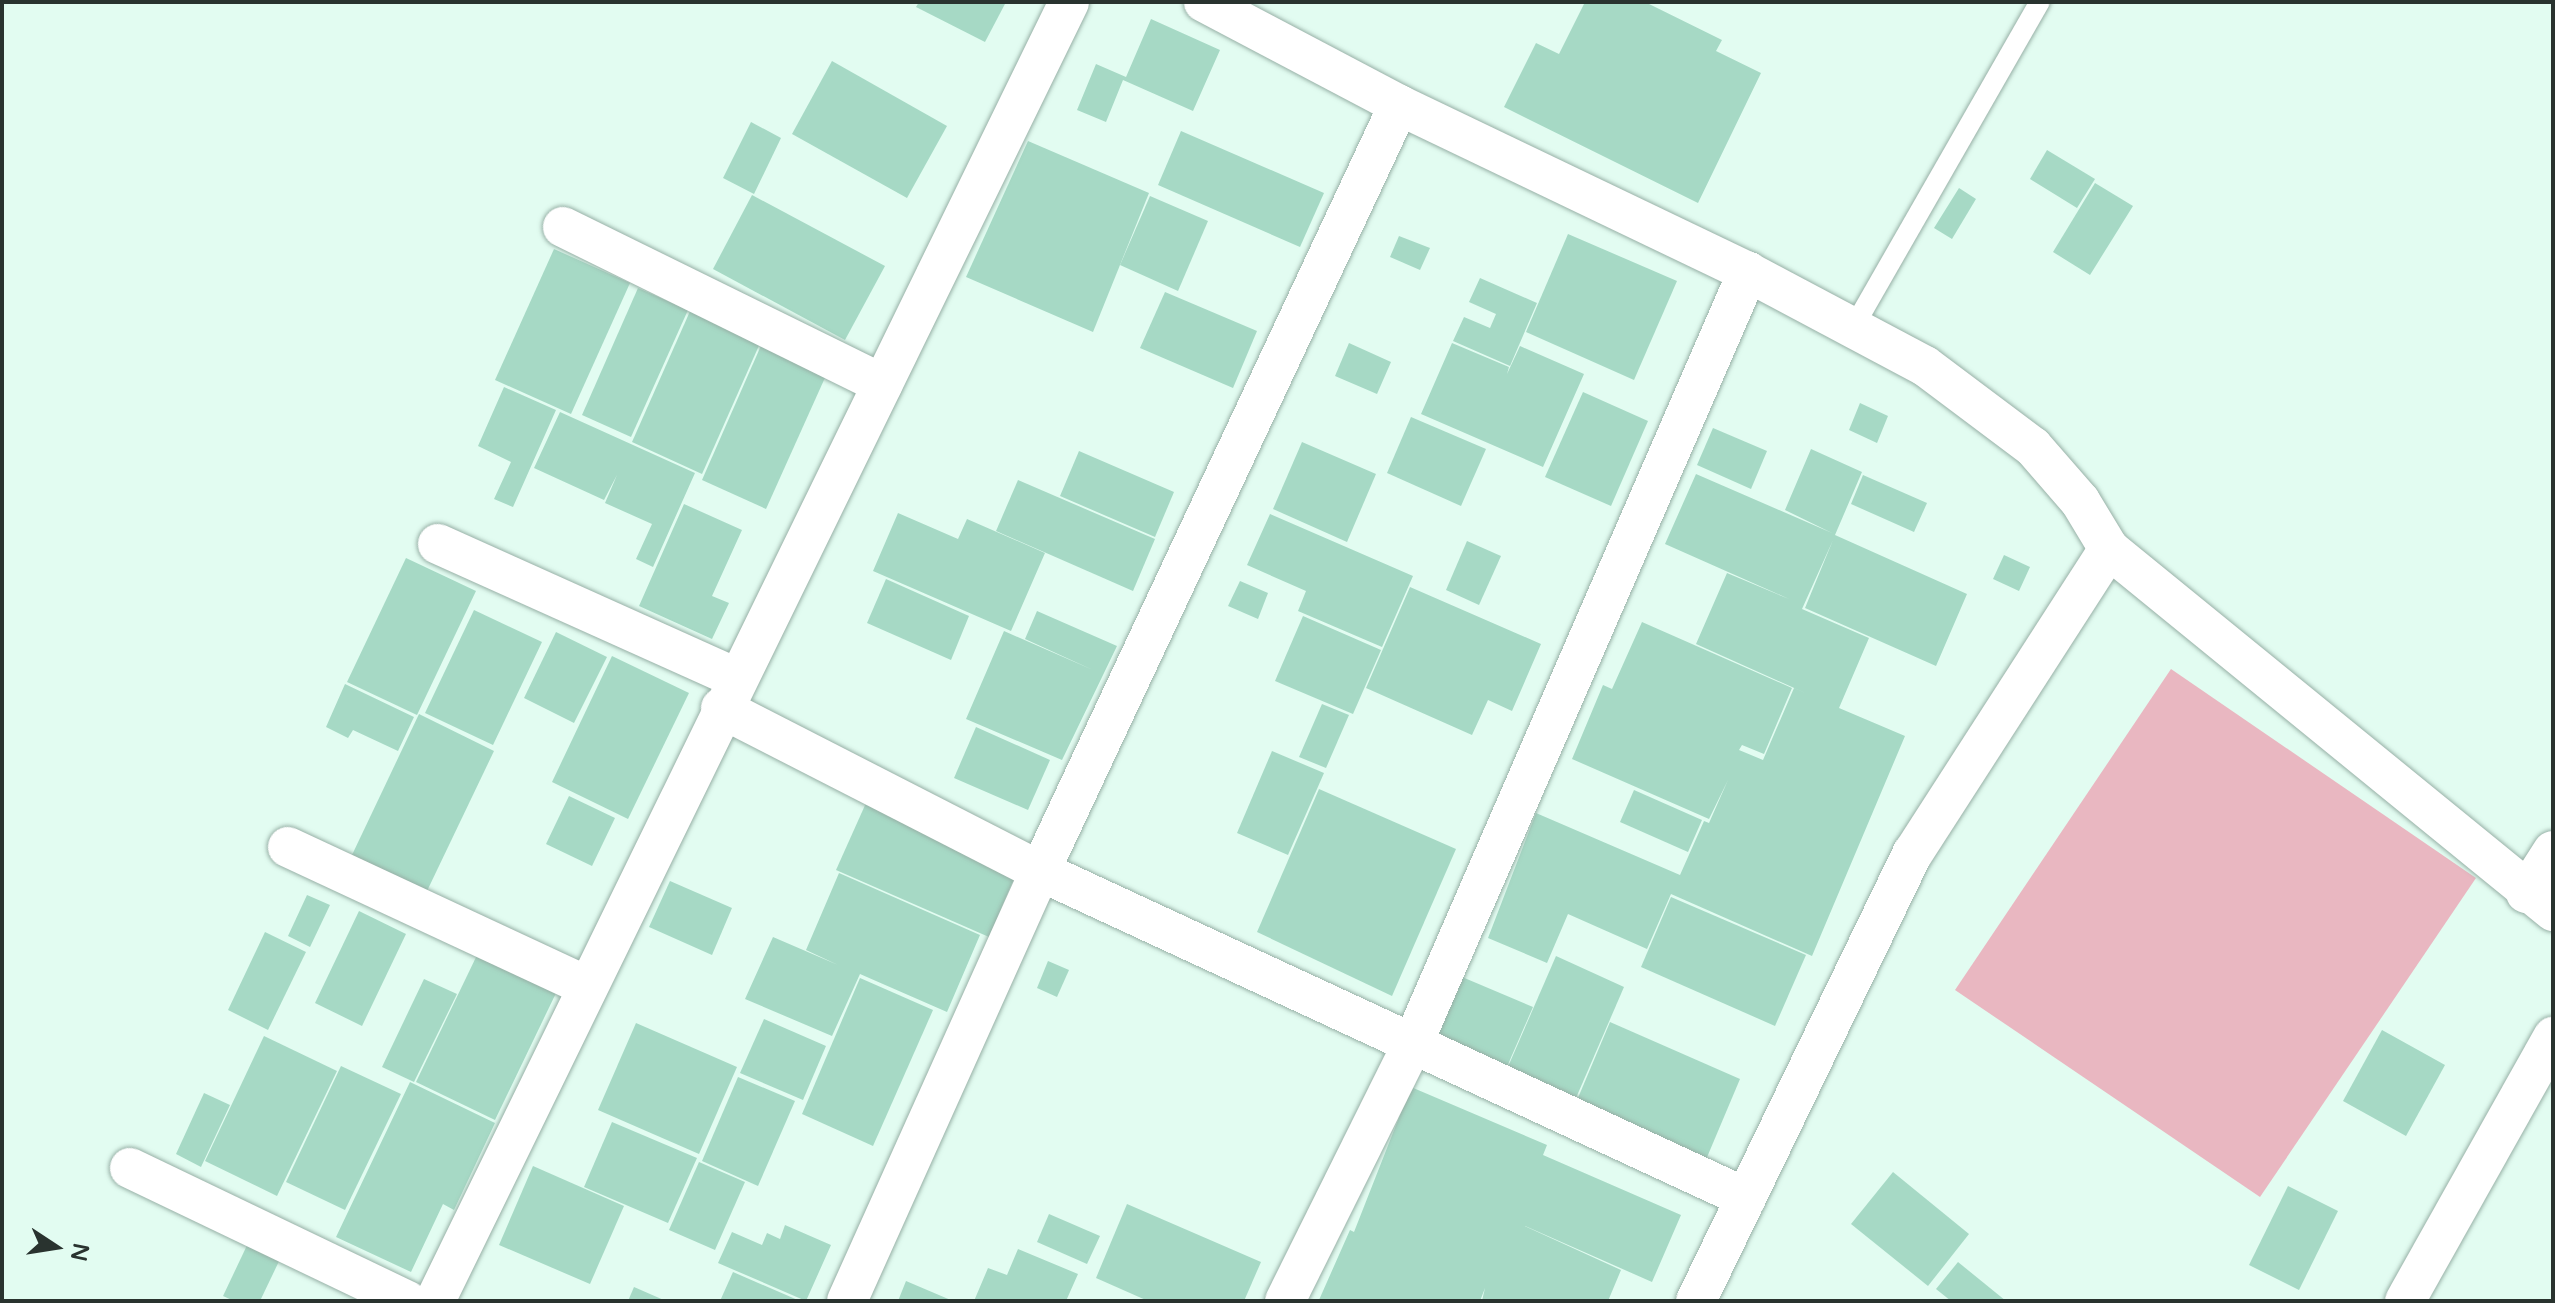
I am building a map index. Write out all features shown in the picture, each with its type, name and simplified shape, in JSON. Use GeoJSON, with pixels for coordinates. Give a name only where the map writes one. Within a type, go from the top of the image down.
{"type":"FeatureCollection","features":[{"type":"Feature","properties":{"kind":"street"},"geometry":{"type":"LineString","coordinates":[[435,1301],[729,693],[1069,2]]}},
{"type":"Feature","properties":{"kind":"street"},"geometry":{"type":"LineString","coordinates":[[1204,2],[1399,105],[1748,272],[1925,366],[2033,447],[2080,501],[2109,549],[2540,902],[2553,851]]}},
{"type":"Feature","properties":{"kind":"street"},"geometry":{"type":"LineString","coordinates":[[847,1301],[1040,871],[1399,105]]}},
{"type":"Feature","properties":{"kind":"street"},"geometry":{"type":"LineString","coordinates":[[563,227],[882,384]]}},
{"type":"Feature","properties":{"kind":"street"},"geometry":{"type":"LineString","coordinates":[[1285,1301],[1413,1043],[1748,272]]}},
{"type":"Feature","properties":{"kind":"street"},"geometry":{"type":"LineString","coordinates":[[438,544],[729,693],[1040,871],[1746,1198]]}},
{"type":"Feature","properties":{"kind":"street"},"geometry":{"type":"LineString","coordinates":[[1696,1301],[1913,853],[2109,549]]}},
{"type":"Feature","properties":{"kind":"street"},"geometry":{"type":"LineString","coordinates":[[288,847],[586,986]]}},
{"type":"Feature","properties":{"kind":"street"},"geometry":{"type":"LineString","coordinates":[[2405,1301],[2553,1037]]}},
{"type":"Feature","properties":{"kind":"street"},"geometry":{"type":"LineString","coordinates":[[130,1168],[408,1301]]}},
{"type":"Feature","properties":{"kind":"lane"},"geometry":{"type":"LineString","coordinates":[[1853,328],[2040,2]]}},
{"type":"Feature","properties":{"kind":"shaded area"},"geometry":{"type":"Polygon","coordinates":[[[2171,669],[2476,878],[2260,1197],[1955,990],[2171,669]]]}},
{"type":"Feature","properties":{"kind":"building"},"geometry":{"type":"Polygon","coordinates":[[[919,2],[1006,2],[985,42],[916,7],[919,2]]]}},
{"type":"Feature","properties":{"kind":"building"},"geometry":{"type":"Polygon","coordinates":[[[1585,2],[1645,2],[1722,40],[1716,51],[1761,73],[1698,203],[1504,107],[1536,43],[1559,54],[1585,2]]]}},
{"type":"Feature","properties":{"kind":"building"},"geometry":{"type":"Polygon","coordinates":[[[1151,19],[1220,50],[1193,111],[1123,80],[1106,122],[1077,110],[1096,64],[1126,77],[1151,19]]]}},
{"type":"Feature","properties":{"kind":"building"},"geometry":{"type":"Polygon","coordinates":[[[832,61],[947,126],[907,198],[792,134],[832,61]]]}},
{"type":"Feature","properties":{"kind":"building"},"geometry":{"type":"Polygon","coordinates":[[[751,122],[781,138],[754,194],[723,178],[751,122]]]}},
{"type":"Feature","properties":{"kind":"building"},"geometry":{"type":"Polygon","coordinates":[[[1181,131],[1324,193],[1300,247],[1158,185],[1181,131]]]}},
{"type":"Feature","properties":{"kind":"building"},"geometry":{"type":"Polygon","coordinates":[[[1028,141],[1149,193],[1093,332],[966,277],[1028,141]]]}},
{"type":"Feature","properties":{"kind":"building"},"geometry":{"type":"Polygon","coordinates":[[[2047,150],[2095,179],[2077,208],[2030,179],[2047,150]]]}},
{"type":"Feature","properties":{"kind":"building"},"geometry":{"type":"Polygon","coordinates":[[[2095,183],[2133,206],[2090,275],[2053,252],[2095,183]]]}},
{"type":"Feature","properties":{"kind":"building"},"geometry":{"type":"Polygon","coordinates":[[[1959,188],[1976,199],[1952,239],[1934,228],[1959,188]]]}},
{"type":"Feature","properties":{"kind":"building"},"geometry":{"type":"Polygon","coordinates":[[[752,195],[885,266],[845,340],[713,269],[752,195]]]}},
{"type":"Feature","properties":{"kind":"building"},"geometry":{"type":"Polygon","coordinates":[[[1150,196],[1208,221],[1178,291],[1120,265],[1150,196]]]}},
{"type":"Feature","properties":{"kind":"building"},"geometry":{"type":"Polygon","coordinates":[[[1568,234],[1677,281],[1634,380],[1526,332],[1568,234]]]}},
{"type":"Feature","properties":{"kind":"building"},"geometry":{"type":"Polygon","coordinates":[[[1399,236],[1430,248],[1420,270],[1390,257],[1399,236]]]}},
{"type":"Feature","properties":{"kind":"building"},"geometry":{"type":"Polygon","coordinates":[[[554,249],[630,283],[571,414],[495,380],[554,249]]]}},
{"type":"Feature","properties":{"kind":"building"},"geometry":{"type":"Polygon","coordinates":[[[1480,278],[1537,303],[1510,366],[1453,341],[1464,317],[1490,328],[1496,314],[1469,302],[1480,278]]]}},
{"type":"Feature","properties":{"kind":"building"},"geometry":{"type":"Polygon","coordinates":[[[638,288],[688,310],[631,437],[582,415],[638,288]]]}},
{"type":"Feature","properties":{"kind":"building"},"geometry":{"type":"Polygon","coordinates":[[[1165,292],[1257,331],[1233,388],[1140,348],[1165,292]]]}},
{"type":"Feature","properties":{"kind":"building"},"geometry":{"type":"Polygon","coordinates":[[[691,309],[761,341],[702,474],[632,442],[691,309]]]}},
{"type":"Feature","properties":{"kind":"building"},"geometry":{"type":"Polygon","coordinates":[[[763,341],[828,371],[766,509],[702,480],[763,341]]]}},
{"type":"Feature","properties":{"kind":"building"},"geometry":{"type":"Polygon","coordinates":[[[1349,343],[1391,362],[1377,394],[1335,376],[1349,343]]]}},
{"type":"Feature","properties":{"kind":"building"},"geometry":{"type":"Polygon","coordinates":[[[1452,343],[1509,367],[1507,374],[1520,346],[1584,374],[1543,467],[1421,414],[1452,343]]]}},
{"type":"Feature","properties":{"kind":"building"},"geometry":{"type":"Polygon","coordinates":[[[504,387],[556,410],[513,507],[494,499],[511,462],[478,446],[504,387]]]}},
{"type":"Feature","properties":{"kind":"building"},"geometry":{"type":"Polygon","coordinates":[[[1583,392],[1648,421],[1611,506],[1545,477],[1583,392]]]}},
{"type":"Feature","properties":{"kind":"building"},"geometry":{"type":"Polygon","coordinates":[[[1860,403],[1888,416],[1877,443],[1849,430],[1860,403]]]}},
{"type":"Feature","properties":{"kind":"building"},"geometry":{"type":"Polygon","coordinates":[[[560,412],[695,473],[653,567],[636,559],[652,524],[605,503],[617,475],[604,500],[534,468],[560,412]]]}},
{"type":"Feature","properties":{"kind":"building"},"geometry":{"type":"Polygon","coordinates":[[[1411,417],[1486,449],[1461,506],[1387,473],[1411,417]]]}},
{"type":"Feature","properties":{"kind":"building"},"geometry":{"type":"Polygon","coordinates":[[[1713,428],[1767,451],[1751,489],[1697,465],[1713,428]]]}},
{"type":"Feature","properties":{"kind":"building"},"geometry":{"type":"Polygon","coordinates":[[[1302,442],[1376,474],[1347,542],[1273,509],[1302,442]]]}},
{"type":"Feature","properties":{"kind":"building"},"geometry":{"type":"Polygon","coordinates":[[[1811,449],[1862,472],[1835,535],[1967,594],[1936,666],[1805,608],[1833,540],[1802,609],[1869,638],[1839,708],[1905,736],[1812,956],[1671,894],[1647,949],[1568,914],[1547,963],[1488,938],[1536,813],[1680,875],[1704,821],[1709,823],[1728,780],[1709,819],[1572,759],[1603,685],[1612,689],[1642,622],[1792,688],[1764,754],[1742,745],[1739,750],[1763,760],[1794,688],[1812,696],[1696,644],[1727,573],[1789,599],[1665,544],[1696,474],[1832,533],[1785,510],[1811,449]]]}},
{"type":"Feature","properties":{"kind":"building"},"geometry":{"type":"Polygon","coordinates":[[[1079,451],[1174,492],[1155,537],[1060,496],[1079,451]]]}},
{"type":"Feature","properties":{"kind":"building"},"geometry":{"type":"Polygon","coordinates":[[[1863,475],[1927,503],[1914,532],[1851,504],[1863,475]]]}},
{"type":"Feature","properties":{"kind":"building"},"geometry":{"type":"Polygon","coordinates":[[[1018,480],[1155,539],[1133,591],[996,531],[1018,480]]]}},
{"type":"Feature","properties":{"kind":"building"},"geometry":{"type":"Polygon","coordinates":[[[684,504],[742,530],[712,596],[729,603],[712,639],[639,606],[684,504]]]}},
{"type":"Feature","properties":{"kind":"building"},"geometry":{"type":"Polygon","coordinates":[[[898,513],[958,539],[967,519],[1045,553],[1011,631],[873,571],[898,513]]]}},
{"type":"Feature","properties":{"kind":"building"},"geometry":{"type":"Polygon","coordinates":[[[1270,514],[1413,576],[1382,647],[1298,611],[1306,591],[1247,565],[1270,514]]]}},
{"type":"Feature","properties":{"kind":"building"},"geometry":{"type":"Polygon","coordinates":[[[1467,541],[1501,556],[1479,605],[1446,590],[1467,541]]]}},
{"type":"Feature","properties":{"kind":"building"},"geometry":{"type":"Polygon","coordinates":[[[2004,555],[2030,567],[2019,591],[1993,579],[2004,555]]]}},
{"type":"Feature","properties":{"kind":"building"},"geometry":{"type":"Polygon","coordinates":[[[406,558],[476,591],[417,715],[347,682],[406,558]]]}},
{"type":"Feature","properties":{"kind":"building"},"geometry":{"type":"Polygon","coordinates":[[[886,579],[969,616],[951,660],[867,623],[886,579]]]}},
{"type":"Feature","properties":{"kind":"building"},"geometry":{"type":"Polygon","coordinates":[[[1240,581],[1268,593],[1258,619],[1228,606],[1240,581]]]}},
{"type":"Feature","properties":{"kind":"building"},"geometry":{"type":"Polygon","coordinates":[[[1410,587],[1541,644],[1512,711],[1488,700],[1472,735],[1366,688],[1410,587]]]}},
{"type":"Feature","properties":{"kind":"building"},"geometry":{"type":"Polygon","coordinates":[[[474,610],[542,642],[493,745],[425,713],[474,610]]]}},
{"type":"Feature","properties":{"kind":"building"},"geometry":{"type":"Polygon","coordinates":[[[1037,611],[1117,646],[1062,760],[966,719],[1004,631],[1093,670],[1025,639],[1037,611]]]}},
{"type":"Feature","properties":{"kind":"building"},"geometry":{"type":"Polygon","coordinates":[[[1303,616],[1381,650],[1353,714],[1275,681],[1303,616]]]}},
{"type":"Feature","properties":{"kind":"building"},"geometry":{"type":"Polygon","coordinates":[[[556,632],[607,657],[574,723],[524,698],[556,632]]]}},
{"type":"Feature","properties":{"kind":"building"},"geometry":{"type":"Polygon","coordinates":[[[612,656],[689,693],[628,819],[552,782],[612,656]]]}},
{"type":"Feature","properties":{"kind":"building"},"geometry":{"type":"Polygon","coordinates":[[[345,684],[414,717],[398,751],[353,730],[348,738],[326,727],[345,684]]]}},
{"type":"Feature","properties":{"kind":"building"},"geometry":{"type":"Polygon","coordinates":[[[1322,704],[1349,715],[1326,768],[1299,757],[1322,704]]]}},
{"type":"Feature","properties":{"kind":"building"},"geometry":{"type":"Polygon","coordinates":[[[419,714],[494,751],[427,891],[352,855],[419,714]]]}},
{"type":"Feature","properties":{"kind":"building"},"geometry":{"type":"Polygon","coordinates":[[[976,727],[1050,760],[1028,810],[954,778],[976,727]]]}},
{"type":"Feature","properties":{"kind":"building"},"geometry":{"type":"Polygon","coordinates":[[[1272,751],[1324,773],[1288,855],[1237,833],[1272,751]]]}},
{"type":"Feature","properties":{"kind":"building"},"geometry":{"type":"Polygon","coordinates":[[[1319,789],[1456,849],[1392,996],[1257,932],[1319,789]]]}},
{"type":"Feature","properties":{"kind":"building"},"geometry":{"type":"Polygon","coordinates":[[[1634,790],[1702,820],[1688,852],[1620,822],[1634,790]]]}},
{"type":"Feature","properties":{"kind":"building"},"geometry":{"type":"Polygon","coordinates":[[[569,796],[615,818],[592,866],[546,844],[569,796]]]}},
{"type":"Feature","properties":{"kind":"building"},"geometry":{"type":"Polygon","coordinates":[[[866,803],[1018,869],[989,937],[836,870],[866,803]]]}},
{"type":"Feature","properties":{"kind":"building"},"geometry":{"type":"Polygon","coordinates":[[[839,873],[980,935],[947,1012],[860,974],[832,1036],[745,999],[773,937],[838,965],[806,950],[839,873]]]}},
{"type":"Feature","properties":{"kind":"building"},"geometry":{"type":"Polygon","coordinates":[[[670,881],[732,908],[712,955],[649,927],[670,881]]]}},
{"type":"Feature","properties":{"kind":"building"},"geometry":{"type":"Polygon","coordinates":[[[307,895],[330,905],[310,947],[288,936],[307,895]]]}},
{"type":"Feature","properties":{"kind":"building"},"geometry":{"type":"Polygon","coordinates":[[[1671,897],[1806,955],[1775,1026],[1641,967],[1671,897]]]}},
{"type":"Feature","properties":{"kind":"building"},"geometry":{"type":"Polygon","coordinates":[[[359,911],[406,934],[362,1026],[315,1003],[359,911]]]}},
{"type":"Feature","properties":{"kind":"building"},"geometry":{"type":"Polygon","coordinates":[[[265,932],[306,952],[268,1030],[228,1010],[265,932]]]}},
{"type":"Feature","properties":{"kind":"building"},"geometry":{"type":"Polygon","coordinates":[[[478,953],[557,991],[495,1120],[416,1082],[478,953]]]}},
{"type":"Feature","properties":{"kind":"building"},"geometry":{"type":"Polygon","coordinates":[[[1556,956],[1624,987],[1576,1098],[1507,1069],[1556,956]]]}},
{"type":"Feature","properties":{"kind":"building"},"geometry":{"type":"Polygon","coordinates":[[[1048,961],[1069,970],[1057,997],[1037,988],[1048,961]]]}},
{"type":"Feature","properties":{"kind":"building"},"geometry":{"type":"Polygon","coordinates":[[[1455,974],[1533,1007],[1506,1069],[1429,1036],[1455,974]]]}},
{"type":"Feature","properties":{"kind":"building"},"geometry":{"type":"Polygon","coordinates":[[[860,978],[933,1010],[873,1146],[802,1114],[860,978]]]}},
{"type":"Feature","properties":{"kind":"building"},"geometry":{"type":"Polygon","coordinates":[[[424,979],[457,994],[414,1082],[382,1067],[424,979]]]}},
{"type":"Feature","properties":{"kind":"building"},"geometry":{"type":"Polygon","coordinates":[[[764,1019],[826,1046],[803,1100],[740,1073],[764,1019]]]}},
{"type":"Feature","properties":{"kind":"building"},"geometry":{"type":"Polygon","coordinates":[[[1610,1022],[1740,1079],[1705,1162],[1575,1105],[1610,1022]]]}},
{"type":"Feature","properties":{"kind":"building"},"geometry":{"type":"Polygon","coordinates":[[[636,1023],[737,1067],[699,1154],[598,1110],[636,1023]]]}},
{"type":"Feature","properties":{"kind":"building"},"geometry":{"type":"Polygon","coordinates":[[[2382,1030],[2445,1065],[2406,1136],[2343,1101],[2382,1030]]]}},
{"type":"Feature","properties":{"kind":"building"},"geometry":{"type":"Polygon","coordinates":[[[264,1036],[337,1071],[277,1196],[205,1161],[264,1036]]]}},
{"type":"Feature","properties":{"kind":"building"},"geometry":{"type":"Polygon","coordinates":[[[341,1066],[401,1094],[345,1210],[286,1182],[341,1066]]]}},
{"type":"Feature","properties":{"kind":"building"},"geometry":{"type":"Polygon","coordinates":[[[738,1077],[795,1101],[758,1186],[702,1161],[738,1077]]]}},
{"type":"Feature","properties":{"kind":"building"},"geometry":{"type":"Polygon","coordinates":[[[410,1082],[495,1123],[454,1210],[443,1204],[411,1272],[336,1237],[410,1082]]]}},
{"type":"Feature","properties":{"kind":"building"},"geometry":{"type":"Polygon","coordinates":[[[1411,1087],[1547,1145],[1543,1155],[1681,1215],[1652,1282],[1516,1222],[1621,1270],[1608,1301],[1482,1301],[1485,1288],[1480,1301],[1319,1300],[1350,1230],[1354,1232],[1411,1087]]]}},
{"type":"Feature","properties":{"kind":"building"},"geometry":{"type":"Polygon","coordinates":[[[204,1093],[230,1105],[201,1167],[176,1154],[204,1093]]]}},
{"type":"Feature","properties":{"kind":"building"},"geometry":{"type":"Polygon","coordinates":[[[612,1122],[697,1158],[668,1223],[584,1187],[612,1122]]]}},
{"type":"Feature","properties":{"kind":"building"},"geometry":{"type":"Polygon","coordinates":[[[699,1162],[745,1182],[715,1250],[669,1230],[699,1162]]]}},
{"type":"Feature","properties":{"kind":"building"},"geometry":{"type":"Polygon","coordinates":[[[533,1166],[624,1206],[590,1284],[499,1245],[533,1166]]]}},
{"type":"Feature","properties":{"kind":"building"},"geometry":{"type":"Polygon","coordinates":[[[1893,1172],[1969,1234],[1928,1286],[1851,1224],[1893,1172]]]}},
{"type":"Feature","properties":{"kind":"building"},"geometry":{"type":"Polygon","coordinates":[[[2288,1186],[2338,1211],[2299,1290],[2249,1265],[2288,1186]]]}},
{"type":"Feature","properties":{"kind":"building"},"geometry":{"type":"Polygon","coordinates":[[[1127,1204],[1261,1262],[1244,1301],[1148,1301],[1096,1278],[1127,1204]]]}},
{"type":"Feature","properties":{"kind":"building"},"geometry":{"type":"Polygon","coordinates":[[[1049,1214],[1100,1236],[1087,1264],[1037,1242],[1049,1214]]]}},
{"type":"Feature","properties":{"kind":"building"},"geometry":{"type":"Polygon","coordinates":[[[785,1225],[831,1245],[806,1301],[718,1263],[732,1232],[762,1245],[767,1233],[780,1239],[785,1225]]]}},
{"type":"Feature","properties":{"kind":"building"},"geometry":{"type":"Polygon","coordinates":[[[250,1239],[282,1255],[260,1301],[234,1301],[223,1296],[250,1239]]]}},
{"type":"Feature","properties":{"kind":"building"},"geometry":{"type":"Polygon","coordinates":[[[1018,1249],[1078,1274],[1066,1301],[974,1301],[988,1268],[1007,1275],[1018,1249]]]}},
{"type":"Feature","properties":{"kind":"building"},"geometry":{"type":"Polygon","coordinates":[[[1958,1262],[2006,1301],[1951,1301],[1936,1289],[1958,1262]]]}},
{"type":"Feature","properties":{"kind":"building"},"geometry":{"type":"Polygon","coordinates":[[[733,1272],[800,1301],[720,1301],[733,1272]]]}},
{"type":"Feature","properties":{"kind":"building"},"geometry":{"type":"Polygon","coordinates":[[[906,1281],[953,1301],[898,1301],[906,1281]]]}},
{"type":"Feature","properties":{"kind":"building"},"geometry":{"type":"Polygon","coordinates":[[[634,1287],[666,1301],[628,1301],[634,1287]]]}}]}
